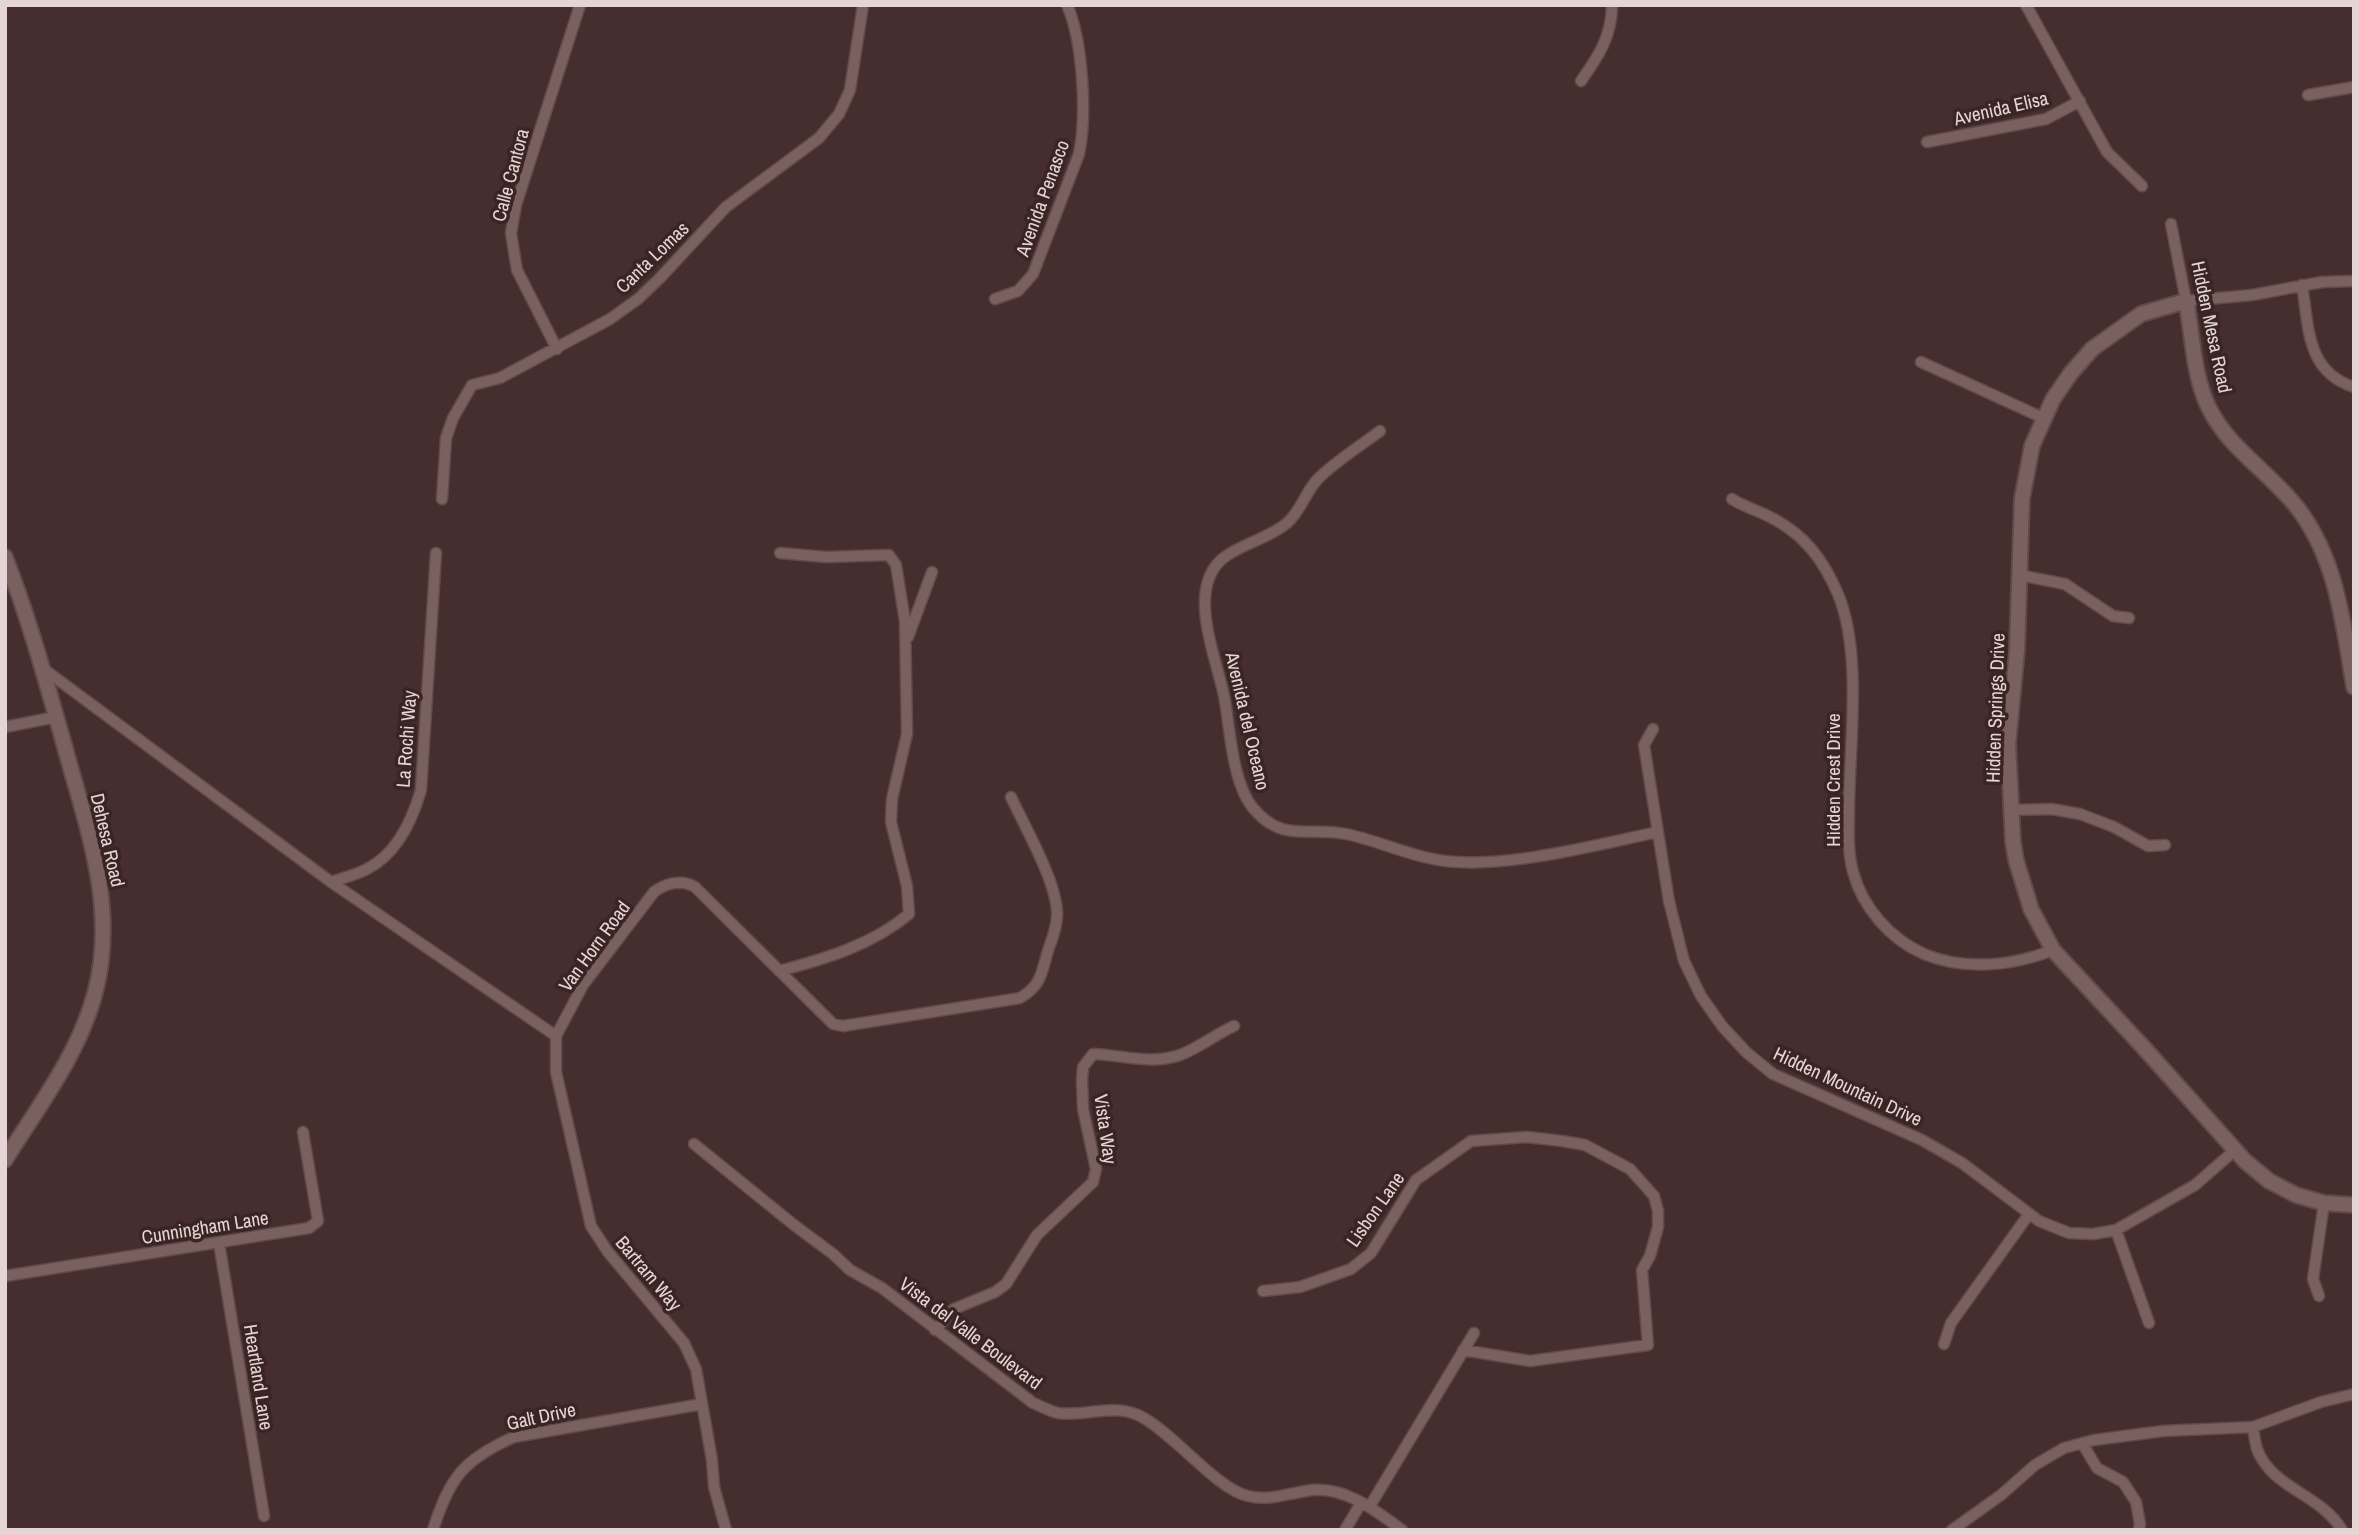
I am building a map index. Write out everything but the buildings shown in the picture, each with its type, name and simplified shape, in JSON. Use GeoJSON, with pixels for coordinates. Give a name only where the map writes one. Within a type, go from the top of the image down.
{"type":"FeatureCollection","features":[{"type":"Feature","properties":{"kind":"street","name":"Calle Cantora"},"geometry":{"type":"LineString","coordinates":[[557,349],[517,270],[512,233],[516,205],[580,5]]}},
{"type":"Feature","properties":{"kind":"street","name":"Canta Lomas"},"geometry":{"type":"LineString","coordinates":[[442,499],[446,438],[453,418],[472,384],[500,379],[610,319],[638,299],[660,278],[726,207],[826,132],[839,114],[850,90],[863,5]]}},
{"type":"Feature","properties":{"kind":"street","name":"Avenida Penasco"},"geometry":{"type":"LineString","coordinates":[[995,299],[1018,290],[1033,274],[1079,153],[1083,136],[1081,73],[1076,30],[1068,5]]}},
{"type":"Feature","properties":{"kind":"street"},"geometry":{"type":"LineString","coordinates":[[1581,81],[1606,42],[1612,5]]}},
{"type":"Feature","properties":{"kind":"street"},"geometry":{"type":"LineString","coordinates":[[2026,5],[2107,152],[2143,186]]}},
{"type":"Feature","properties":{"kind":"street"},"geometry":{"type":"LineString","coordinates":[[2308,94],[2354,87]]}},
{"type":"Feature","properties":{"kind":"street","name":"Avenida Elisa"},"geometry":{"type":"LineString","coordinates":[[1927,142],[2046,119],[2080,101]]}},
{"type":"Feature","properties":{"kind":"street","name":"Hidden Mesa Road"},"geometry":{"type":"LineString","coordinates":[[2171,224],[2197,371],[2207,403],[2229,438],[2295,506],[2324,555],[2340,601],[2354,687]]}},
{"type":"Feature","properties":{"kind":"street","name":"Hidden Springs Drive"},"geometry":{"type":"LineString","coordinates":[[2354,281],[2322,282],[2252,295],[2186,301],[2141,314],[2092,349],[2061,386],[2043,418],[2032,446],[2024,481],[2017,650],[2008,744],[2013,842],[2020,877],[2031,909],[2053,950],[2256,1172],[2296,1195],[2325,1203],[2354,1205]]}},
{"type":"Feature","properties":{"kind":"street"},"geometry":{"type":"LineString","coordinates":[[2302,285],[2316,357],[2326,372],[2336,380],[2354,387]]}},
{"type":"Feature","properties":{"kind":"street"},"geometry":{"type":"LineString","coordinates":[[1921,362],[2043,418]]}},
{"type":"Feature","properties":{"kind":"street","name":"Avenida del Oceano"},"geometry":{"type":"LineString","coordinates":[[1380,431],[1317,479],[1286,524],[1244,544],[1223,558],[1217,564],[1206,589],[1205,618],[1221,678],[1237,771],[1250,805],[1265,819],[1291,831],[1344,833],[1433,859],[1464,862],[1545,855],[1658,832]]}},
{"type":"Feature","properties":{"kind":"street","name":"Hidden Crest Drive"},"geometry":{"type":"LineString","coordinates":[[1732,499],[1774,518],[1806,540],[1825,568],[1840,600],[1848,626],[1852,667],[1849,847],[1853,872],[1870,908],[1896,937],[1918,951],[1942,960],[1965,964],[2007,963],[2031,959],[2053,950]]}},
{"type":"Feature","properties":{"kind":"street","name":"La Rochi Way"},"geometry":{"type":"LineString","coordinates":[[331,883],[368,868],[387,853],[396,845],[415,810],[421,790],[436,553]]}},
{"type":"Feature","properties":{"kind":"street"},"geometry":{"type":"LineString","coordinates":[[779,553],[826,557],[889,555],[896,565],[905,621],[907,734],[892,799],[891,822],[907,887],[909,914],[890,930],[827,958],[779,971]]}},
{"type":"Feature","properties":{"kind":"street","name":"Dehesa Road"},"geometry":{"type":"LineString","coordinates":[[5,557],[25,606],[56,717],[101,885],[104,925],[102,961],[95,995],[84,1027],[68,1060],[5,1160]]}},
{"type":"Feature","properties":{"kind":"street"},"geometry":{"type":"LineString","coordinates":[[905,644],[932,572]]}},
{"type":"Feature","properties":{"kind":"street"},"geometry":{"type":"LineString","coordinates":[[2019,575],[2066,584],[2113,616],[2129,618]]}},
{"type":"Feature","properties":{"kind":"street"},"geometry":{"type":"LineString","coordinates":[[41,667],[331,883],[556,1036]]}},
{"type":"Feature","properties":{"kind":"street"},"geometry":{"type":"LineString","coordinates":[[5,727],[56,717]]}},
{"type":"Feature","properties":{"kind":"street","name":"Hidden Mountain Drive"},"geometry":{"type":"LineString","coordinates":[[1653,729],[1644,745],[1668,901],[1684,961],[1702,996],[1734,1040],[1773,1074],[1922,1140],[1962,1163],[2029,1214],[2048,1226],[2069,1233],[2093,1234],[2116,1230],[2195,1185],[2235,1150]]}},
{"type":"Feature","properties":{"kind":"street","name":"Van Horn Road"},"geometry":{"type":"LineString","coordinates":[[556,1036],[583,985],[661,886],[677,883],[695,887],[828,1021],[843,1026],[1020,998],[1034,989],[1042,971],[1055,929],[1057,912],[1052,887],[1011,797]]}},
{"type":"Feature","properties":{"kind":"street"},"geometry":{"type":"LineString","coordinates":[[2011,810],[2052,809],[2080,814],[2114,827],[2148,846],[2165,845]]}},
{"type":"Feature","properties":{"kind":"street","name":"Vista Way"},"geometry":{"type":"LineString","coordinates":[[935,1330],[954,1309],[995,1292],[1006,1284],[1037,1235],[1093,1182],[1096,1169],[1083,1109],[1082,1080],[1083,1067],[1093,1054],[1150,1060],[1166,1058],[1183,1054],[1213,1035],[1234,1026]]}},
{"type":"Feature","properties":{"kind":"street","name":"Bartram Way"},"geometry":{"type":"LineString","coordinates":[[556,1036],[556,1072],[591,1226],[608,1252],[684,1343],[696,1368],[714,1487],[726,1530]]}},
{"type":"Feature","properties":{"kind":"street","name":"Cunningham Lane"},"geometry":{"type":"LineString","coordinates":[[5,1276],[309,1228],[318,1221],[303,1132]]}},
{"type":"Feature","properties":{"kind":"street","name":"Lisbon Lane"},"geometry":{"type":"LineString","coordinates":[[1263,1291],[1300,1287],[1351,1269],[1371,1253],[1416,1180],[1471,1141],[1527,1137],[1585,1145],[1630,1169],[1654,1196],[1658,1211],[1658,1227],[1650,1256],[1642,1270],[1648,1345],[1530,1361],[1462,1350]]}},
{"type":"Feature","properties":{"kind":"street","name":"Vista del Valle Boulevard"},"geometry":{"type":"LineString","coordinates":[[694,1144],[850,1270],[882,1288],[1033,1403],[1056,1413],[1111,1409],[1138,1415],[1158,1426],[1230,1488],[1247,1496],[1276,1498],[1310,1490],[1339,1493],[1366,1504],[1402,1530]]}},
{"type":"Feature","properties":{"kind":"street"},"geometry":{"type":"LineString","coordinates":[[2319,1296],[2313,1279],[2325,1203]]}},
{"type":"Feature","properties":{"kind":"street"},"geometry":{"type":"LineString","coordinates":[[1944,1344],[1951,1323],[2029,1214]]}},
{"type":"Feature","properties":{"kind":"street"},"geometry":{"type":"LineString","coordinates":[[2116,1230],[2149,1323]]}},
{"type":"Feature","properties":{"kind":"street","name":"Heartland Lane"},"geometry":{"type":"LineString","coordinates":[[219,1243],[264,1516]]}},
{"type":"Feature","properties":{"kind":"street"},"geometry":{"type":"LineString","coordinates":[[1345,1530],[1366,1504],[1474,1333]]}},
{"type":"Feature","properties":{"kind":"street"},"geometry":{"type":"LineString","coordinates":[[1952,1530],[2001,1495],[2035,1465],[2064,1448],[2082,1443],[2187,1429],[2253,1427],[2321,1402],[2354,1394]]}},
{"type":"Feature","properties":{"kind":"street","name":"Galt Drive"},"geometry":{"type":"LineString","coordinates":[[433,1530],[442,1500],[461,1470],[486,1449],[514,1437],[702,1404]]}},
{"type":"Feature","properties":{"kind":"street"},"geometry":{"type":"LineString","coordinates":[[2253,1427],[2257,1449],[2270,1471],[2281,1482],[2313,1500],[2336,1519],[2342,1530]]}},
{"type":"Feature","properties":{"kind":"street"},"geometry":{"type":"LineString","coordinates":[[2082,1443],[2097,1468],[2123,1482],[2136,1502],[2139,1530]]}}]}
